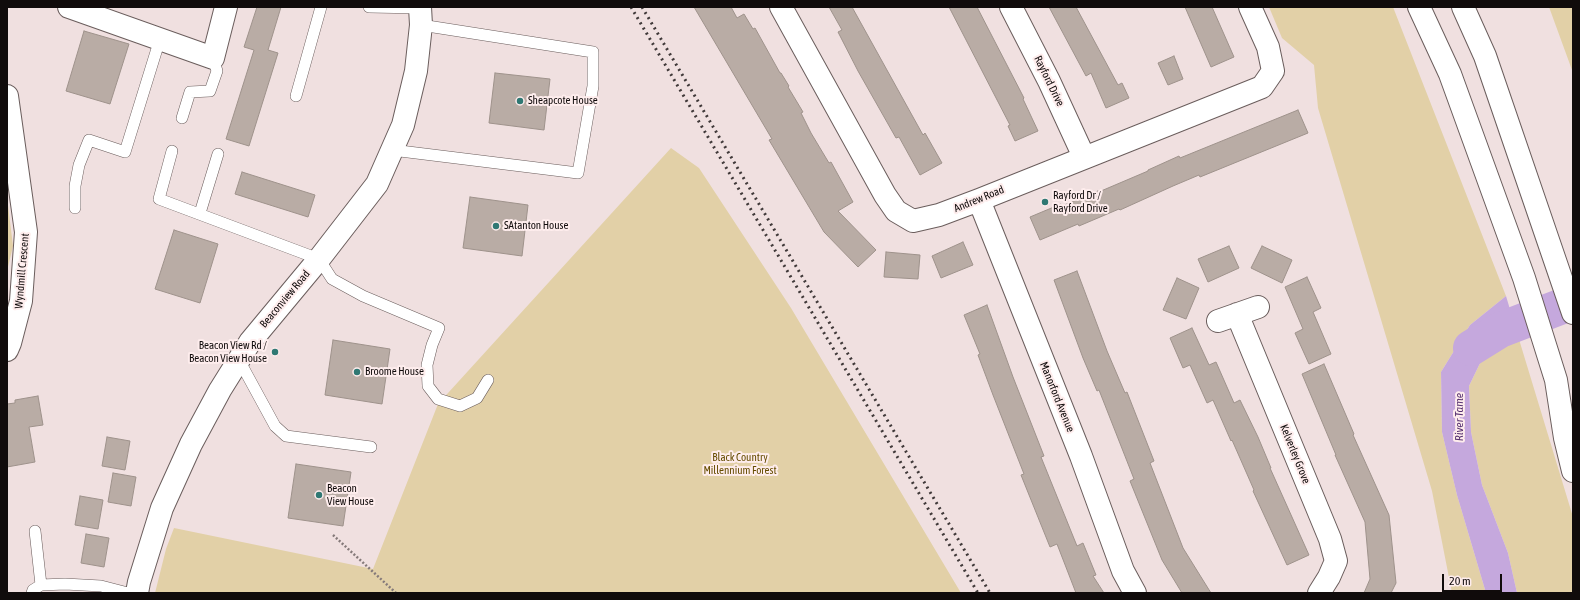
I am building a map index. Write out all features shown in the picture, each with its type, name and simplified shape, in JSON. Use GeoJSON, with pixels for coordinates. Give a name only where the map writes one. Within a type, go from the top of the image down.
{"type":"FeatureCollection","features":[{"type":"Feature","properties":{"kind":"main road"},"geometry":{"type":"LineString","coordinates":[[69,7],[213,58],[226,7]]}},
{"type":"Feature","properties":{"kind":"main road","name":"Andrew Road"},"geometry":{"type":"LineString","coordinates":[[781,7],[885,195],[896,211],[913,221],[939,215],[979,200],[1262,87],[1273,71],[1268,47],[1250,7]]}},
{"type":"Feature","properties":{"kind":"main road","name":"Rayford Drive"},"geometry":{"type":"LineString","coordinates":[[1011,7],[1050,81],[1084,157]]}},
{"type":"Feature","properties":{"kind":"main road"},"geometry":{"type":"LineString","coordinates":[[1419,7],[1450,74],[1524,278],[1556,380],[1565,438],[1573,471]]}},
{"type":"Feature","properties":{"kind":"main road"},"geometry":{"type":"LineString","coordinates":[[1463,7],[1485,56],[1573,313]]}},
{"type":"Feature","properties":{"kind":"main road","name":"Beaconview Road"},"geometry":{"type":"LineString","coordinates":[[137,593],[162,508],[191,444],[220,390],[250,342],[319,259],[377,184],[403,125],[407,110],[416,71],[420,13]]}},
{"type":"Feature","properties":{"kind":"main road","name":"Wyndmill Crescent"},"geometry":{"type":"LineString","coordinates":[[7,96],[26,232],[21,301],[7,350]]}},
{"type":"Feature","properties":{"kind":"main road","name":"Manorford Avenue"},"geometry":{"type":"LineString","coordinates":[[979,200],[1080,456],[1123,571],[1135,593]]}},
{"type":"Feature","properties":{"kind":"main road","name":"Kelverley Grove"},"geometry":{"type":"LineString","coordinates":[[1258,307],[1228,318],[1330,539],[1336,561],[1329,577],[1318,593]]}},
{"type":"Feature","properties":{"kind":"lane"},"geometry":{"type":"LineString","coordinates":[[296,96],[321,7]]}},
{"type":"Feature","properties":{"kind":"lane"},"geometry":{"type":"LineString","coordinates":[[369,7],[420,13],[593,52],[593,86],[578,173],[392,150]]}},
{"type":"Feature","properties":{"kind":"lane"},"geometry":{"type":"LineString","coordinates":[[75,208],[75,186],[79,165],[89,140],[126,152],[160,39]]}},
{"type":"Feature","properties":{"kind":"lane"},"geometry":{"type":"LineString","coordinates":[[182,118],[190,92],[210,91],[217,71],[213,58]]}},
{"type":"Feature","properties":{"kind":"lane"},"geometry":{"type":"LineString","coordinates":[[172,151],[159,199],[200,213],[319,259],[332,279],[363,296],[439,328],[432,345],[427,365],[428,386],[438,399],[460,406],[477,398],[488,380]]}},
{"type":"Feature","properties":{"kind":"lane"},"geometry":{"type":"LineString","coordinates":[[200,213],[218,154]]}},
{"type":"Feature","properties":{"kind":"lane"},"geometry":{"type":"LineString","coordinates":[[239,360],[275,426],[286,436],[371,448]]}},
{"type":"Feature","properties":{"kind":"lane"},"geometry":{"type":"LineString","coordinates":[[35,531],[41,585]]}},
{"type":"Feature","properties":{"kind":"lane"},"geometry":{"type":"LineString","coordinates":[[32,593],[33,590],[41,585],[65,584],[101,586],[128,593]]}},
{"type":"Feature","properties":{"kind":"path"},"geometry":{"type":"LineString","coordinates":[[333,535],[396,593]]}},
{"type":"Feature","properties":{"kind":"green space"},"geometry":{"type":"Polygon","coordinates":[[[1269,7],[1393,7],[1506,296],[1470,325],[1441,372],[1442,432],[1457,495],[1486,593],[1452,593],[1432,491],[1318,108],[1314,65],[1282,38],[1269,7]]]}},
{"type":"Feature","properties":{"kind":"green space"},"geometry":{"type":"Polygon","coordinates":[[[1549,7],[1573,7],[1573,70],[1572,70],[1549,7]]]}},
{"type":"Feature","properties":{"kind":"green space","name":"Black Country Millennium Forest"},"geometry":{"type":"Polygon","coordinates":[[[671,148],[699,168],[791,308],[961,593],[155,593],[166,549],[174,528],[373,569],[438,404],[671,148]]]}},
{"type":"Feature","properties":{"kind":"green space"},"geometry":{"type":"Polygon","coordinates":[[[7,197],[13,246],[7,271],[7,197]]]}},
{"type":"Feature","properties":{"kind":"green space"},"geometry":{"type":"Polygon","coordinates":[[[1518,336],[1573,517],[1573,593],[1517,593],[1508,553],[1482,485],[1471,432],[1469,386],[1483,357],[1518,336]]]}},
{"type":"Feature","properties":{"kind":"water"},"geometry":{"type":"Polygon","coordinates":[[[1506,296],[1518,336],[1483,357],[1469,386],[1471,432],[1482,485],[1508,553],[1517,593],[1486,593],[1457,495],[1442,432],[1441,372],[1470,325],[1506,296]]]}},
{"type":"Feature","properties":{"kind":"building"},"geometry":{"type":"Polygon","coordinates":[[[257,7],[281,7],[268,50],[278,53],[249,146],[226,139],[254,50],[244,47],[257,7]]]}},
{"type":"Feature","properties":{"kind":"building"},"geometry":{"type":"Polygon","coordinates":[[[694,7],[731,7],[737,18],[744,14],[753,29],[755,28],[803,112],[801,113],[811,133],[829,163],[831,162],[853,202],[838,211],[876,250],[858,267],[824,232],[769,140],[772,139],[694,7]]]}},
{"type":"Feature","properties":{"kind":"building"},"geometry":{"type":"Polygon","coordinates":[[[829,7],[852,7],[923,135],[925,133],[942,163],[920,175],[899,137],[896,138],[858,71],[838,32],[842,30],[829,7]]]}},
{"type":"Feature","properties":{"kind":"building"},"geometry":{"type":"Polygon","coordinates":[[[949,7],[977,7],[1024,98],[1023,99],[1038,131],[1015,141],[1008,126],[1010,125],[949,7]]]}},
{"type":"Feature","properties":{"kind":"building"},"geometry":{"type":"Polygon","coordinates":[[[1049,7],[1076,7],[1118,85],[1122,83],[1129,98],[1106,108],[1091,73],[1086,76],[1049,7]]]}},
{"type":"Feature","properties":{"kind":"building"},"geometry":{"type":"Polygon","coordinates":[[[1185,7],[1212,7],[1234,57],[1211,67],[1185,7]]]}},
{"type":"Feature","properties":{"kind":"building"},"geometry":{"type":"Polygon","coordinates":[[[84,31],[129,44],[110,104],[66,91],[84,31]]]}},
{"type":"Feature","properties":{"kind":"building"},"geometry":{"type":"Polygon","coordinates":[[[1174,56],[1183,79],[1168,85],[1158,63],[1174,56]]]}},
{"type":"Feature","properties":{"kind":"building","name":"Sheapcote House"},"geometry":{"type":"Polygon","coordinates":[[[495,73],[550,79],[544,130],[489,123],[495,73]]]}},
{"type":"Feature","properties":{"kind":"building"},"geometry":{"type":"Polygon","coordinates":[[[1298,110],[1308,133],[1200,177],[1199,175],[1120,210],[1119,209],[1079,226],[1078,224],[1040,240],[1030,217],[1061,204],[1062,206],[1100,190],[1101,191],[1179,156],[1180,158],[1298,110]]]}},
{"type":"Feature","properties":{"kind":"building"},"geometry":{"type":"Polygon","coordinates":[[[242,172],[315,195],[308,217],[235,194],[242,172]]]}},
{"type":"Feature","properties":{"kind":"building","name":"SAtanton House"},"geometry":{"type":"Polygon","coordinates":[[[470,197],[528,205],[522,256],[463,248],[470,197]]]}},
{"type":"Feature","properties":{"kind":"building"},"geometry":{"type":"Polygon","coordinates":[[[174,230],[218,244],[200,303],[155,289],[174,230]]]}},
{"type":"Feature","properties":{"kind":"building"},"geometry":{"type":"Polygon","coordinates":[[[963,242],[973,265],[941,278],[932,256],[963,242]]]}},
{"type":"Feature","properties":{"kind":"building"},"geometry":{"type":"Polygon","coordinates":[[[1229,246],[1239,268],[1208,282],[1198,259],[1229,246]]]}},
{"type":"Feature","properties":{"kind":"building"},"geometry":{"type":"Polygon","coordinates":[[[1262,246],[1292,260],[1282,283],[1251,268],[1262,246]]]}},
{"type":"Feature","properties":{"kind":"building"},"geometry":{"type":"Polygon","coordinates":[[[886,252],[920,255],[918,279],[884,277],[886,252]]]}},
{"type":"Feature","properties":{"kind":"building"},"geometry":{"type":"Polygon","coordinates":[[[1077,271],[1107,351],[1125,393],[1127,392],[1154,461],[1150,463],[1183,548],[1211,593],[1182,593],[1162,560],[1130,481],[1134,479],[1099,390],[1097,391],[1083,358],[1054,280],[1077,271]]]}},
{"type":"Feature","properties":{"kind":"building"},"geometry":{"type":"Polygon","coordinates":[[[1307,277],[1321,308],[1313,312],[1331,354],[1309,364],[1295,333],[1303,329],[1285,287],[1307,277]]]}},
{"type":"Feature","properties":{"kind":"building"},"geometry":{"type":"Polygon","coordinates":[[[1177,278],[1199,288],[1186,319],[1163,310],[1177,278]]]}},
{"type":"Feature","properties":{"kind":"building"},"geometry":{"type":"Polygon","coordinates":[[[987,305],[1044,456],[1041,457],[1077,546],[1083,543],[1096,575],[1093,576],[1104,593],[1076,593],[1057,544],[1050,547],[1021,475],[1024,474],[978,355],[980,354],[964,315],[987,305]]]}},
{"type":"Feature","properties":{"kind":"building"},"geometry":{"type":"Polygon","coordinates":[[[1192,328],[1209,365],[1216,362],[1234,403],[1240,400],[1258,437],[1270,468],[1309,555],[1287,565],[1213,400],[1207,403],[1190,365],[1183,368],[1170,338],[1192,328]]]}},
{"type":"Feature","properties":{"kind":"building","name":"Broome House"},"geometry":{"type":"Polygon","coordinates":[[[333,340],[390,349],[382,404],[325,395],[333,340]]]}},
{"type":"Feature","properties":{"kind":"building"},"geometry":{"type":"Polygon","coordinates":[[[1324,364],[1354,434],[1353,435],[1389,515],[1396,583],[1391,593],[1364,593],[1370,579],[1365,522],[1335,455],[1302,374],[1324,364]]]}},
{"type":"Feature","properties":{"kind":"building"},"geometry":{"type":"Polygon","coordinates":[[[38,396],[43,425],[29,427],[35,462],[7,467],[7,404],[15,403],[15,400],[38,396]]]}},
{"type":"Feature","properties":{"kind":"building"},"geometry":{"type":"Polygon","coordinates":[[[107,437],[130,441],[125,470],[102,466],[107,437]]]}},
{"type":"Feature","properties":{"kind":"building","name":"Beacon View House"},"geometry":{"type":"Polygon","coordinates":[[[296,464],[351,472],[343,526],[288,518],[296,464]]]}},
{"type":"Feature","properties":{"kind":"building"},"geometry":{"type":"Polygon","coordinates":[[[113,473],[136,477],[131,506],[108,502],[113,473]]]}},
{"type":"Feature","properties":{"kind":"building"},"geometry":{"type":"Polygon","coordinates":[[[80,496],[103,500],[98,529],[75,525],[80,496]]]}},
{"type":"Feature","properties":{"kind":"building"},"geometry":{"type":"Polygon","coordinates":[[[86,534],[109,538],[104,567],[81,563],[86,534]]]}},
{"type":"Feature","properties":{"kind":"waterway","name":"River Tame"},"geometry":{"type":"LineString","coordinates":[[1471,348],[1500,330],[1573,302]]}},
{"type":"Feature","properties":{"kind":"railway"},"geometry":{"type":"LineString","coordinates":[[631,7],[978,593]]}},
{"type":"Feature","properties":{"kind":"railway"},"geometry":{"type":"LineString","coordinates":[[642,7],[990,593]]}},
{"type":"Feature","properties":{"kind":"place","name":"Sheapcote House"},"geometry":{"type":"Point","coordinates":[520,101]}},
{"type":"Feature","properties":{"kind":"place","name":"Rayford Dr / Rayford Drive"},"geometry":{"type":"Point","coordinates":[1045,202]}},
{"type":"Feature","properties":{"kind":"place","name":"SAtanton House"},"geometry":{"type":"Point","coordinates":[496,226]}},
{"type":"Feature","properties":{"kind":"place","name":"Beacon View Rd / Beacon View House"},"geometry":{"type":"Point","coordinates":[275,352]}},
{"type":"Feature","properties":{"kind":"place","name":"Broome House"},"geometry":{"type":"Point","coordinates":[357,372]}},
{"type":"Feature","properties":{"kind":"place","name":"Beacon View House"},"geometry":{"type":"Point","coordinates":[319,495]}}]}
